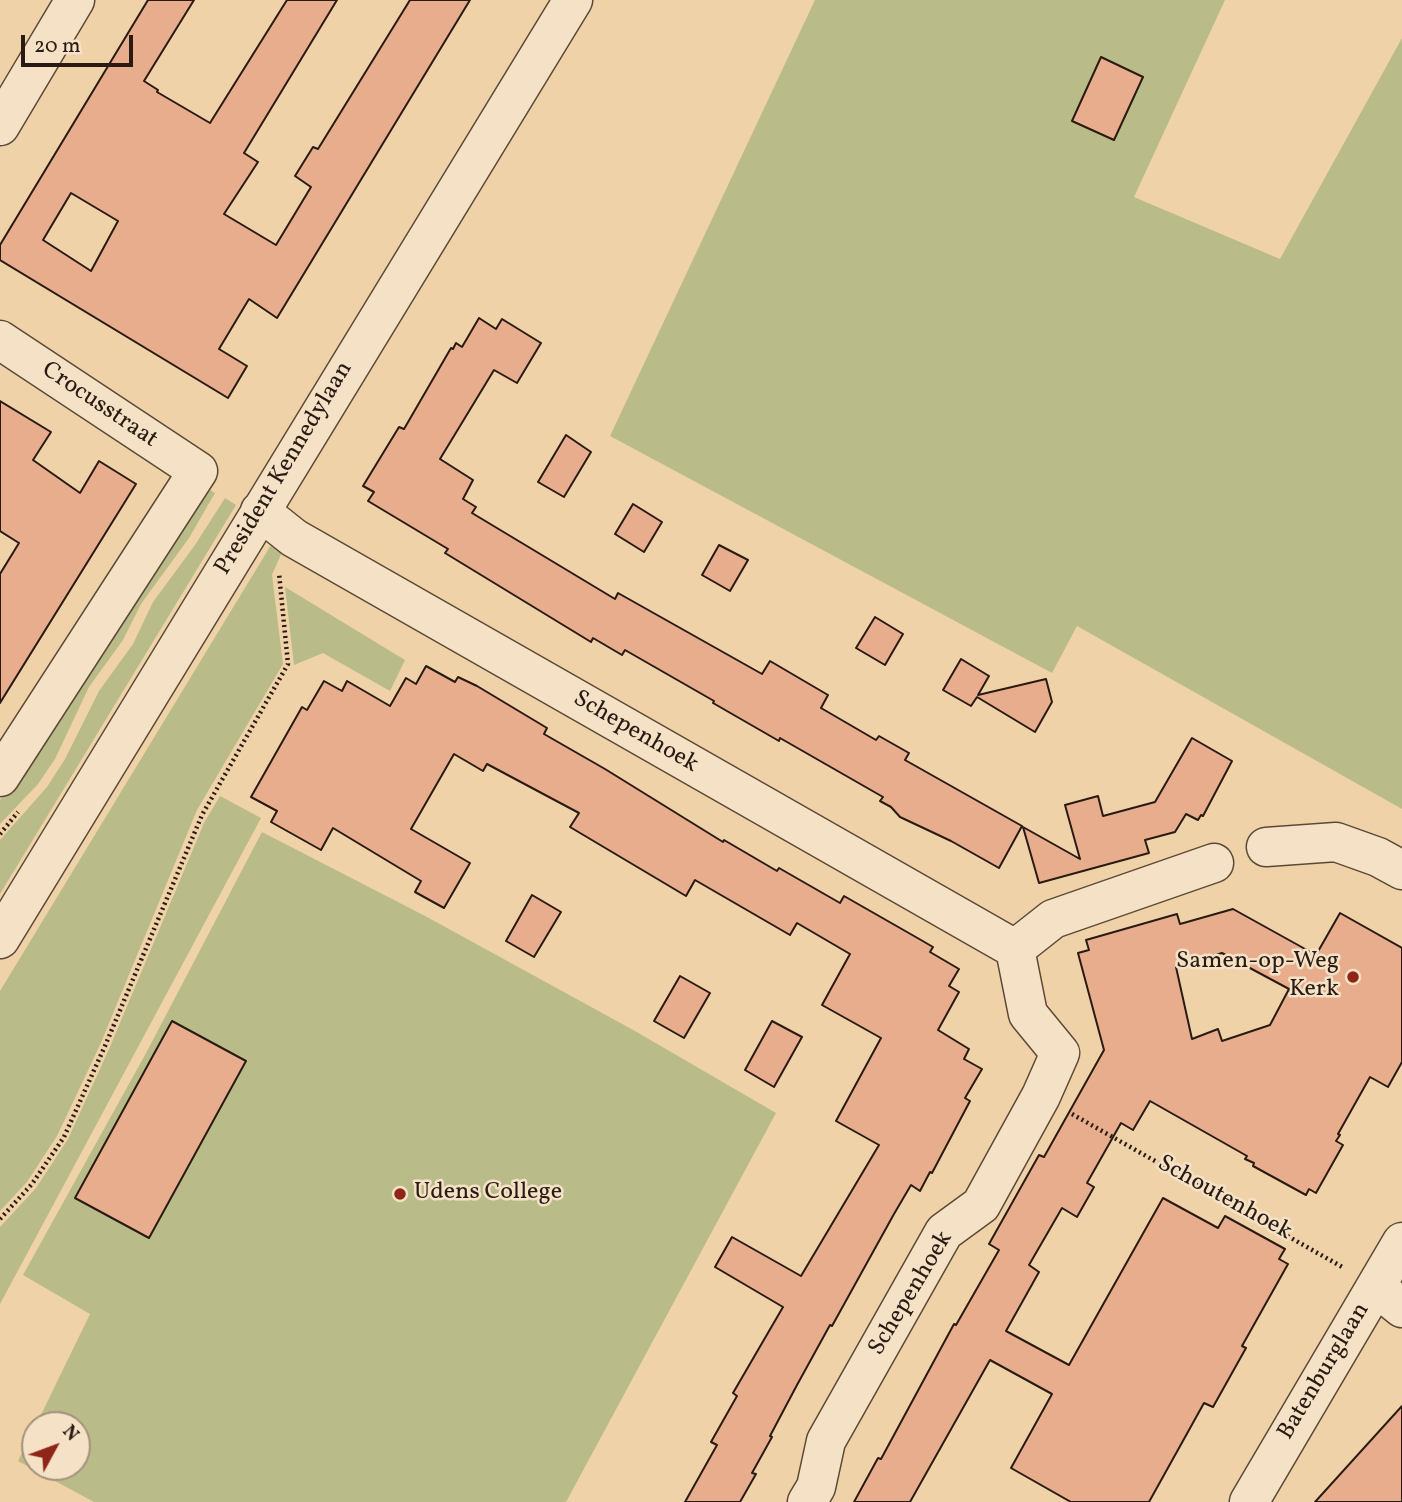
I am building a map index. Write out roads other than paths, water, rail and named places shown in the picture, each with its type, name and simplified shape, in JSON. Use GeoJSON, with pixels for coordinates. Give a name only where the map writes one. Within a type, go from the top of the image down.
{"type":"FeatureCollection","features":[{"type":"Feature","properties":{"kind":"street"},"geometry":{"type":"LineString","coordinates":[[0,125],[75,0]]}},
{"type":"Feature","properties":{"kind":"street","name":"President Kennedylaan"},"geometry":{"type":"LineString","coordinates":[[0,939],[572,0]]}},
{"type":"Feature","properties":{"kind":"street","name":"Crocusstraat"},"geometry":{"type":"LineString","coordinates":[[0,340],[198,471],[0,777]]}},
{"type":"Feature","properties":{"kind":"street","name":"Schepenhoek"},"geometry":{"type":"LineString","coordinates":[[260,511],[294,538],[1015,949],[1027,1014],[1060,1052],[1041,1096],[981,1205],[944,1232],[826,1441],[816,1487],[807,1502]]}},
{"type":"Feature","properties":{"kind":"street"},"geometry":{"type":"LineString","coordinates":[[1266,848],[1336,842],[1378,857],[1402,870]]}},
{"type":"Feature","properties":{"kind":"street"},"geometry":{"type":"LineString","coordinates":[[1015,949],[1053,919],[1214,863]]}},
{"type":"Feature","properties":{"kind":"street","name":"Batenburglaan"},"geometry":{"type":"LineString","coordinates":[[1249,1502],[1389,1298],[1402,1242]]}},
{"type":"Feature","properties":{"kind":"place","name":"Samen-op-Weg Kerk"},"geometry":{"type":"Point","coordinates":[1353,977]}},
{"type":"Feature","properties":{"kind":"place","name":"Udens College"},"geometry":{"type":"Point","coordinates":[400,1194]}}]}
